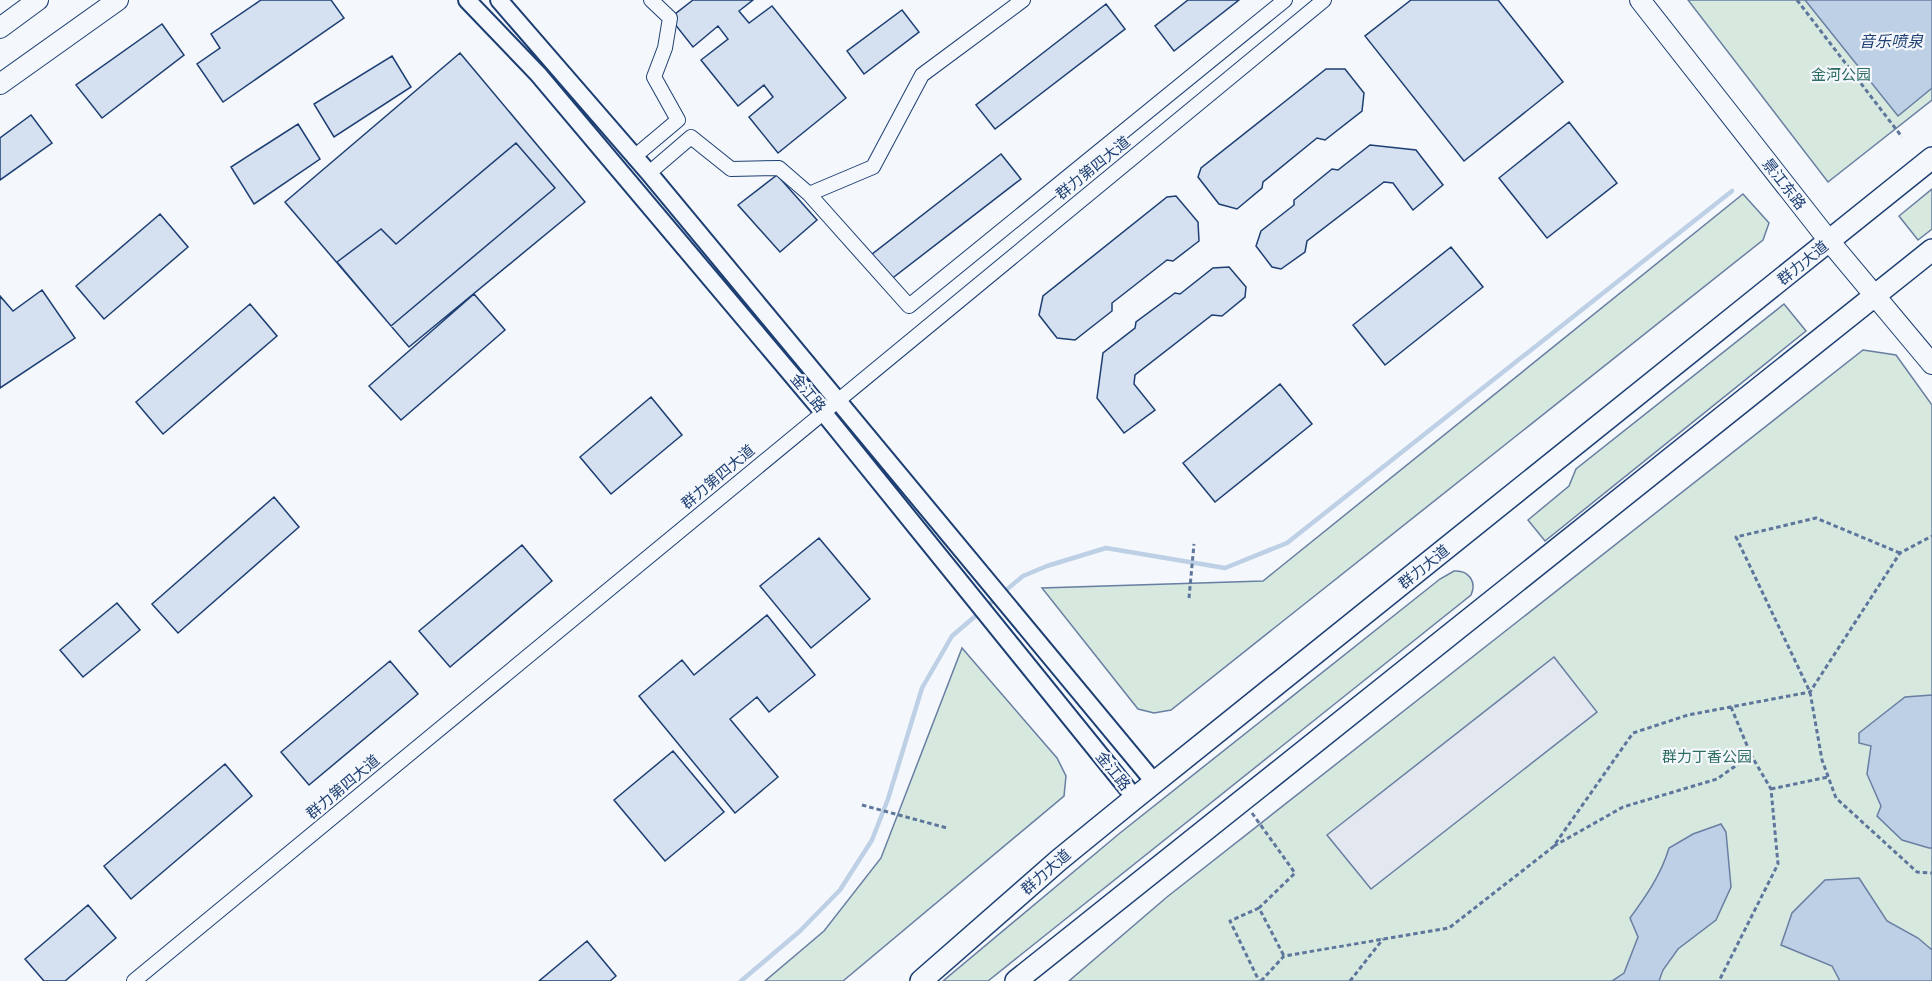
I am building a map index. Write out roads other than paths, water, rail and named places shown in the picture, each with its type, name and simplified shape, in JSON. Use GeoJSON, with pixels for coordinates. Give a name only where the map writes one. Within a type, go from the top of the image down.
{"type":"FeatureCollection","features":[{"type":"Feature","properties":{"kind":"main road"},"geometry":{"type":"LineString","coordinates":[[0,28],[38,0]]}},
{"type":"Feature","properties":{"kind":"main road"},"geometry":{"type":"LineString","coordinates":[[0,84],[118,0]]}},
{"type":"Feature","properties":{"kind":"main road","name":"景江东路"},"geometry":{"type":"LineString","coordinates":[[1640,0],[1830,242],[1932,364]]}},
{"type":"Feature","properties":{"kind":"main road","name":"群力大道"},"geometry":{"type":"LineString","coordinates":[[921,981],[1059,860],[1135,798],[1932,158]]}},
{"type":"Feature","properties":{"kind":"main road"},"geometry":{"type":"LineString","coordinates":[[1016,981],[1932,250]]}},
{"type":"Feature","properties":{"kind":"main road"},"geometry":{"type":"LineString","coordinates":[[904,981],[1059,860]]}},
{"type":"Feature","properties":{"kind":"main road"},"geometry":{"type":"LineString","coordinates":[[1027,981],[1112,906]]}},
{"type":"Feature","properties":{"kind":"street","name":"金江路"},"geometry":{"type":"LineString","coordinates":[[467,0],[538,74],[823,412],[1135,798]]}},
{"type":"Feature","properties":{"kind":"street","name":"金江路"},"geometry":{"type":"LineString","coordinates":[[499,0],[649,173],[969,562],[1155,783]]}},
{"type":"Feature","properties":{"kind":"street"},"geometry":{"type":"LineString","coordinates":[[634,157],[678,120],[654,77],[665,48],[670,18],[651,0]]}},
{"type":"Feature","properties":{"kind":"street"},"geometry":{"type":"LineString","coordinates":[[809,194],[873,166],[922,75],[1023,0]]}},
{"type":"Feature","properties":{"kind":"street"},"geometry":{"type":"LineString","coordinates":[[649,173],[691,137],[730,169],[779,168],[809,194],[909,306],[1286,0]]}},
{"type":"Feature","properties":{"kind":"street","name":"群力第四大道"},"geometry":{"type":"LineString","coordinates":[[134,981],[1324,0]]}},
{"type":"Feature","properties":{"kind":"water","name":"音乐喷泉"},"geometry":{"type":"Polygon","coordinates":[[[1805,0],[1932,0],[1932,88],[1898,116],[1805,0]]]}},
{"type":"Feature","properties":{"kind":"water"},"geometry":{"type":"Polygon","coordinates":[[[1932,695],[1932,848],[1929,848],[1902,840],[1877,816],[1881,806],[1867,774],[1871,746],[1859,743],[1859,733],[1905,697],[1932,695]]]}},
{"type":"Feature","properties":{"kind":"water"},"geometry":{"type":"Polygon","coordinates":[[[1721,824],[1726,832],[1731,887],[1716,920],[1678,949],[1663,970],[1659,981],[1612,981],[1624,973],[1638,937],[1630,918],[1657,876],[1669,848],[1693,834],[1721,824]]]}},
{"type":"Feature","properties":{"kind":"water"},"geometry":{"type":"Polygon","coordinates":[[[1859,878],[1887,921],[1918,938],[1932,950],[1932,981],[1840,981],[1832,966],[1781,945],[1792,913],[1825,880],[1859,878]]]}},
{"type":"Feature","properties":{"kind":"waterway"},"geometry":{"type":"LineString","coordinates":[[986,607],[1023,576],[1047,566],[1106,548],[1225,568],[1287,543],[1732,191]]}},
{"type":"Feature","properties":{"kind":"waterway"},"geometry":{"type":"LineString","coordinates":[[741,981],[800,931],[840,890],[872,840],[888,799],[922,688],[952,636],[979,613]]}},
{"type":"Feature","properties":{"kind":"park label","name":"金河公园"},"geometry":{"type":"Point","coordinates":[1841,75]}},
{"type":"Feature","properties":{"kind":"park label","name":"群力丁香公园"},"geometry":{"type":"Point","coordinates":[1707,757]}}]}
